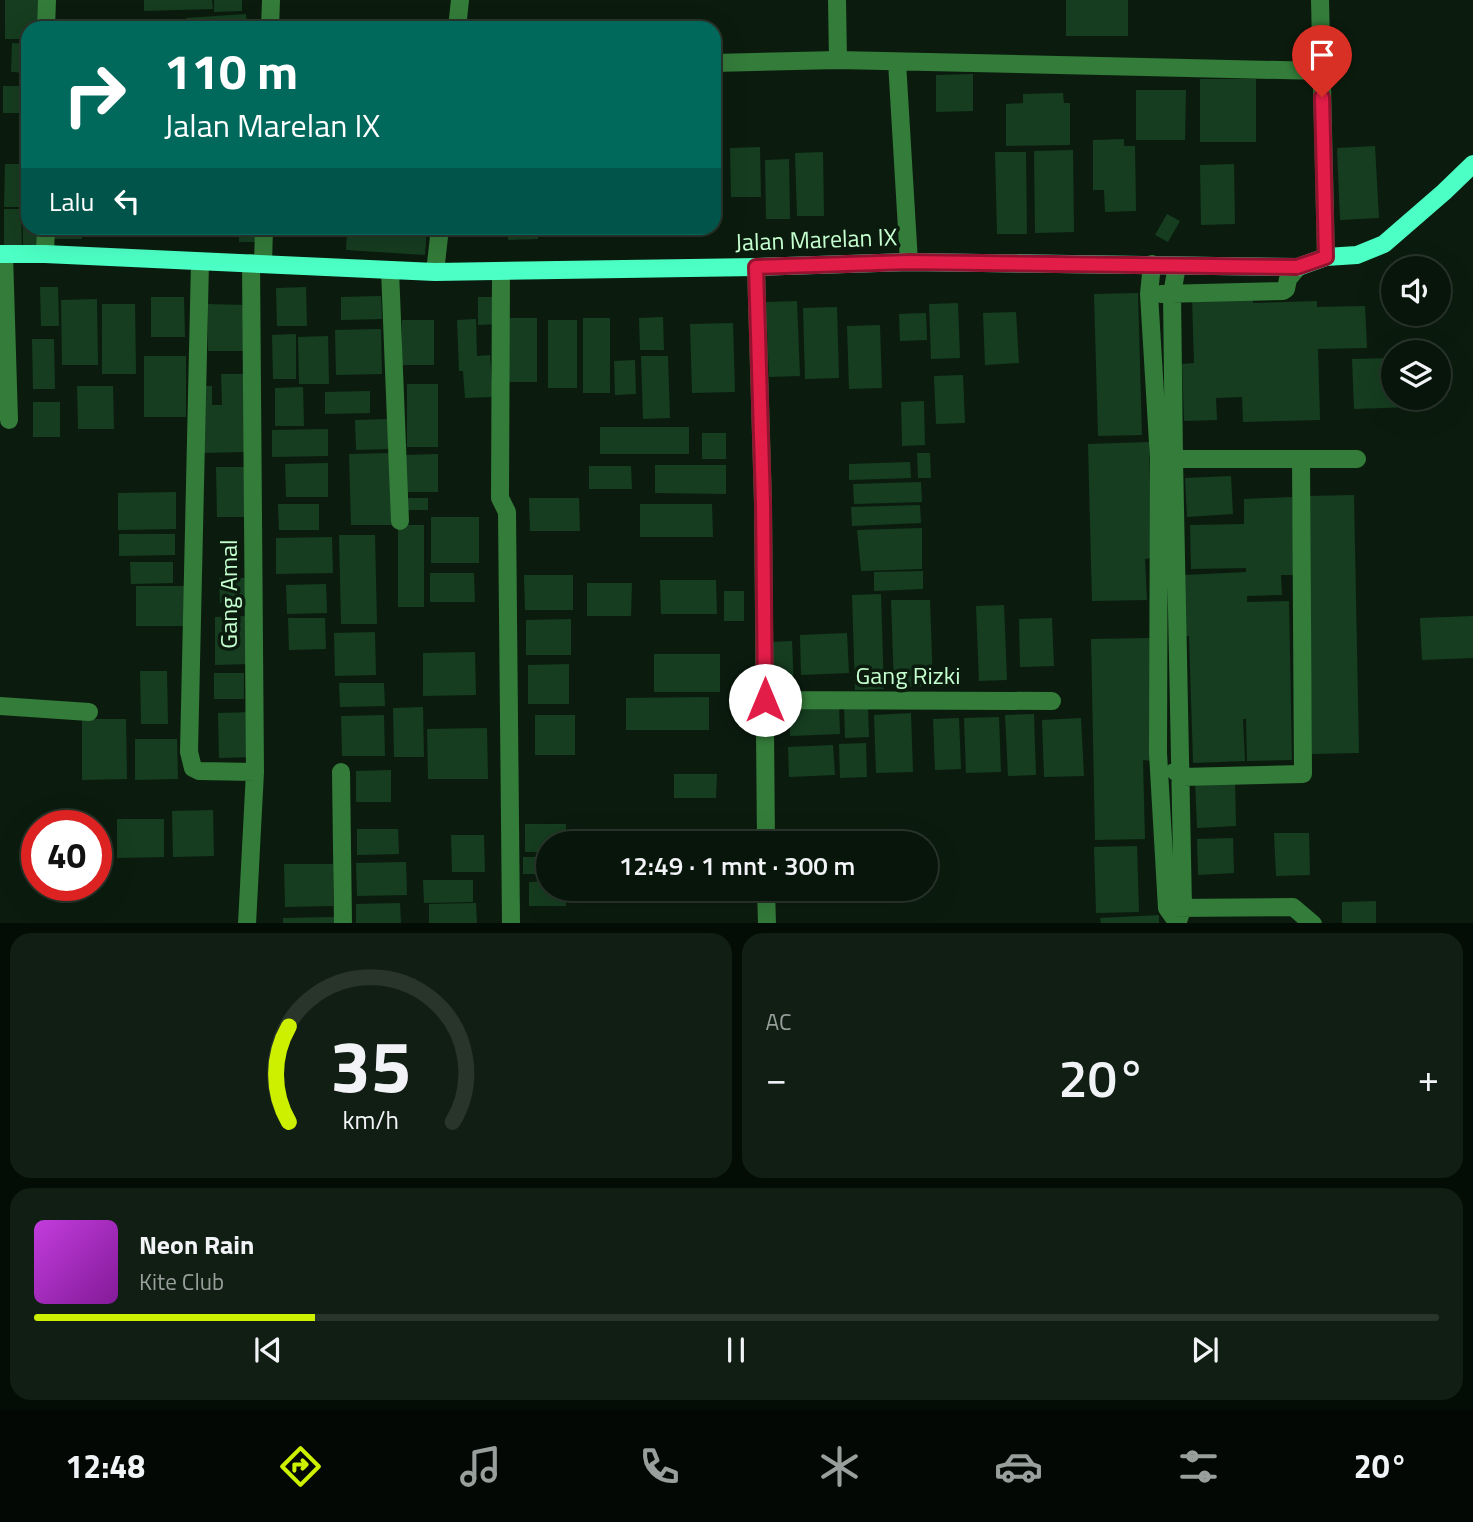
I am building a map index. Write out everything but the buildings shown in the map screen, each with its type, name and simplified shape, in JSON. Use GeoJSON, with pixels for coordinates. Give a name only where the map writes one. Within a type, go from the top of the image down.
{"type":"FeatureCollection","features":[{"type":"Feature","properties":{"kind":"main road","name":"Jalan Marelan IX"},"geometry":{"type":"LineString","coordinates":[[2,254],[435,272],[909,262],[1297,267],[1326,257],[1357,255],[1384,244],[1473,164]]}},
{"type":"Feature","properties":{"kind":"street"},"geometry":{"type":"LineString","coordinates":[[46,21],[47,0]]}},
{"type":"Feature","properties":{"kind":"street"},"geometry":{"type":"LineString","coordinates":[[270,21],[271,0]]}},
{"type":"Feature","properties":{"kind":"street"},"geometry":{"type":"LineString","coordinates":[[458,21],[460,0]]}},
{"type":"Feature","properties":{"kind":"street"},"geometry":{"type":"LineString","coordinates":[[837,0],[838,60]]}},
{"type":"Feature","properties":{"kind":"street"},"geometry":{"type":"LineString","coordinates":[[1320,0],[1326,257]]}},
{"type":"Feature","properties":{"kind":"street"},"geometry":{"type":"LineString","coordinates":[[721,62],[838,60],[1321,71]]}},
{"type":"Feature","properties":{"kind":"street"},"geometry":{"type":"LineString","coordinates":[[897,62],[909,262]]}},
{"type":"Feature","properties":{"kind":"street"},"geometry":{"type":"LineString","coordinates":[[46,235],[46,254]]}},
{"type":"Feature","properties":{"kind":"street","name":"Gang Amal"},"geometry":{"type":"LineString","coordinates":[[247,923],[255,772],[257,263],[263,235]]}},
{"type":"Feature","properties":{"kind":"street"},"geometry":{"type":"LineString","coordinates":[[435,272],[439,235]]}},
{"type":"Feature","properties":{"kind":"street"},"geometry":{"type":"LineString","coordinates":[[2,254],[9,420]]}},
{"type":"Feature","properties":{"kind":"street"},"geometry":{"type":"LineString","coordinates":[[200,262],[189,752],[193,768],[198,771],[255,772]]}},
{"type":"Feature","properties":{"kind":"street"},"geometry":{"type":"LineString","coordinates":[[1152,264],[1149,294],[1166,459],[1181,777],[1176,915]]}},
{"type":"Feature","properties":{"kind":"street"},"geometry":{"type":"LineString","coordinates":[[1176,915],[1158,753],[1172,294],[1177,266]]}},
{"type":"Feature","properties":{"kind":"street"},"geometry":{"type":"LineString","coordinates":[[756,267],[763,503],[766,831]]}},
{"type":"Feature","properties":{"kind":"street"},"geometry":{"type":"LineString","coordinates":[[1149,294],[1283,290],[1297,267]]}},
{"type":"Feature","properties":{"kind":"street"},"geometry":{"type":"LineString","coordinates":[[390,270],[400,521]]}},
{"type":"Feature","properties":{"kind":"street"},"geometry":{"type":"LineString","coordinates":[[500,271],[500,498],[507,512],[511,923]]}},
{"type":"Feature","properties":{"kind":"street"},"geometry":{"type":"LineString","coordinates":[[1166,459],[1357,459]]}},
{"type":"Feature","properties":{"kind":"street"},"geometry":{"type":"LineString","coordinates":[[1158,753],[1181,777],[1303,774],[1301,460]]}},
{"type":"Feature","properties":{"kind":"street","name":"Gang Rizki"},"geometry":{"type":"LineString","coordinates":[[765,700],[1052,701]]}},
{"type":"Feature","properties":{"kind":"street"},"geometry":{"type":"LineString","coordinates":[[0,706],[89,712]]}},
{"type":"Feature","properties":{"kind":"street"},"geometry":{"type":"LineString","coordinates":[[341,772],[343,923]]}},
{"type":"Feature","properties":{"kind":"street"},"geometry":{"type":"LineString","coordinates":[[766,901],[767,923]]}},
{"type":"Feature","properties":{"kind":"street"},"geometry":{"type":"LineString","coordinates":[[1176,915],[1293,908],[1313,923]]}},
{"type":"Feature","properties":{"kind":"route"},"geometry":{"type":"LineString","coordinates":[[765,700],[756,267],[909,262],[1297,267],[1326,257],[1322,97]]}}]}
